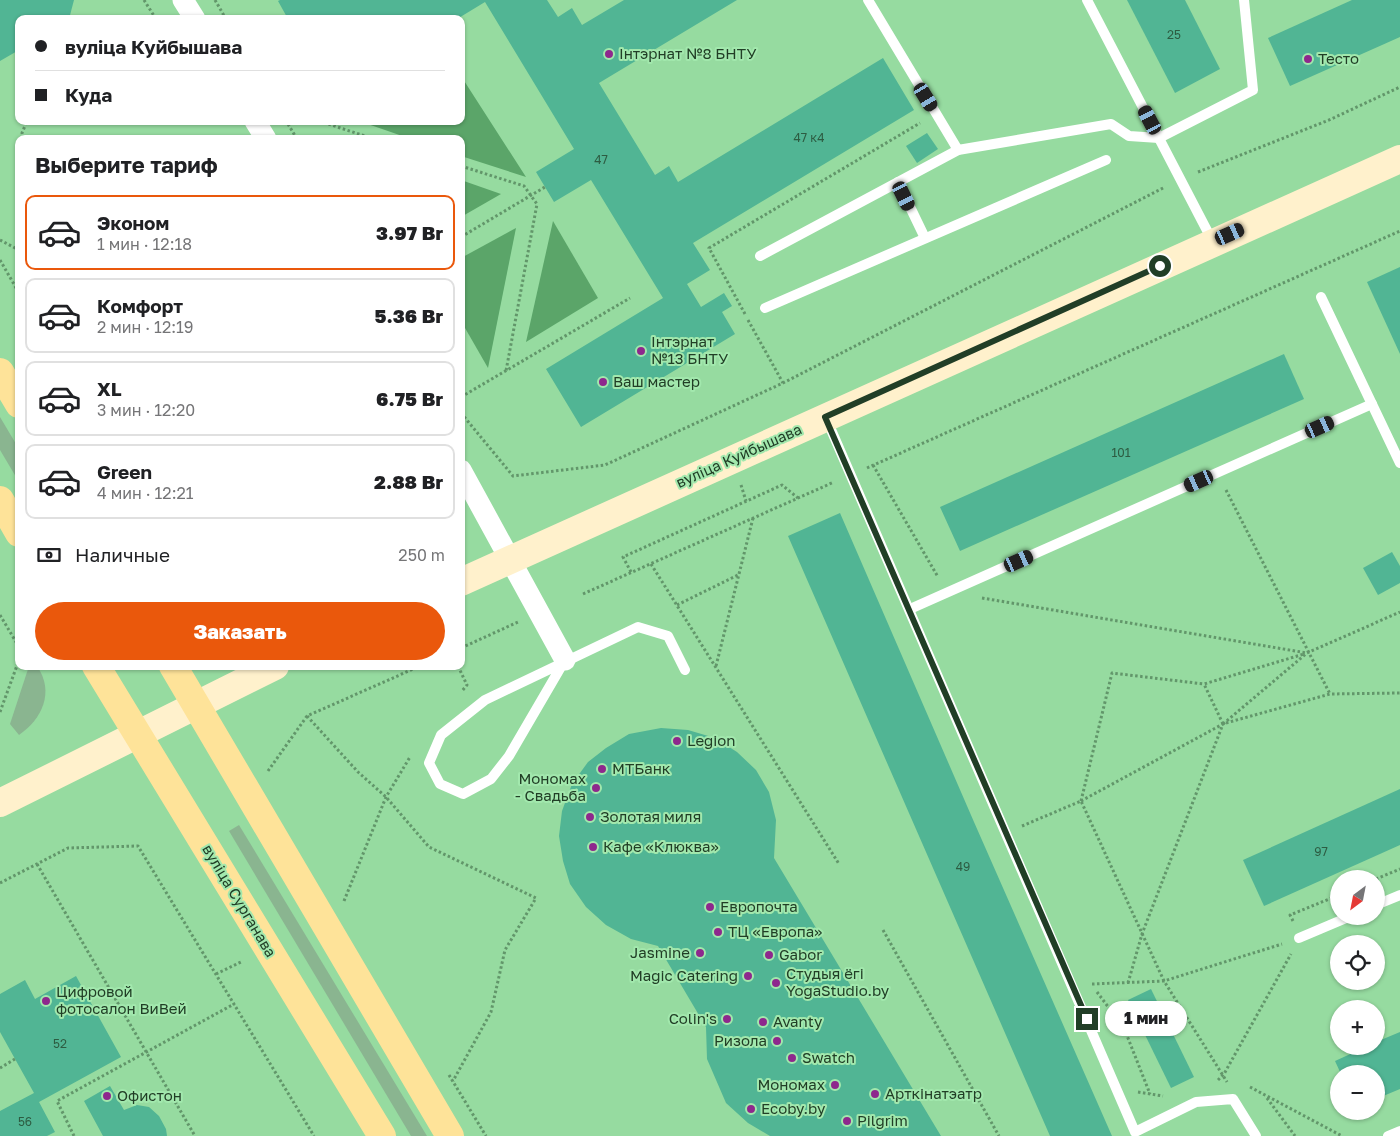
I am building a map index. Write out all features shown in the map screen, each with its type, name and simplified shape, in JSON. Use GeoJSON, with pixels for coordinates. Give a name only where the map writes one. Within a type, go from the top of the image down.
{"type":"FeatureCollection","features":[{"type":"Feature","properties":{"kind":"main road","name":"вуліца Куйбышава"},"geometry":{"type":"LineString","coordinates":[[465,580],[1400,159]]}},
{"type":"Feature","properties":{"kind":"main road"},"geometry":{"type":"LineString","coordinates":[[0,372],[15,397]]}},
{"type":"Feature","properties":{"kind":"main road"},"geometry":{"type":"LineString","coordinates":[[0,500],[15,526]]}},
{"type":"Feature","properties":{"kind":"main road","name":"вуліца Сурганава"},"geometry":{"type":"LineString","coordinates":[[98,670],[382,1136]]}},
{"type":"Feature","properties":{"kind":"main road"},"geometry":{"type":"LineString","coordinates":[[175,670],[450,1136]]}},
{"type":"Feature","properties":{"kind":"main road"},"geometry":{"type":"LineString","coordinates":[[0,803],[267,670]]}},
{"type":"Feature","properties":{"kind":"street"},"geometry":{"type":"LineString","coordinates":[[183,0],[192,15]]}},
{"type":"Feature","properties":{"kind":"street"},"geometry":{"type":"LineString","coordinates":[[465,478],[564,660]]}},
{"type":"Feature","properties":{"kind":"lane"},"geometry":{"type":"LineString","coordinates":[[868,0],[958,150]]}},
{"type":"Feature","properties":{"kind":"lane"},"geometry":{"type":"LineString","coordinates":[[1087,0],[1179,180],[1213,242]]}},
{"type":"Feature","properties":{"kind":"lane"},"geometry":{"type":"LineString","coordinates":[[760,256],[958,150],[1111,124],[1129,136],[1158,138],[1253,90],[1244,0]]}},
{"type":"Feature","properties":{"kind":"lane"},"geometry":{"type":"LineString","coordinates":[[765,308],[1106,160]]}},
{"type":"Feature","properties":{"kind":"lane"},"geometry":{"type":"LineString","coordinates":[[898,182],[925,238]]}},
{"type":"Feature","properties":{"kind":"lane"},"geometry":{"type":"LineString","coordinates":[[1321,297],[1400,463]]}},
{"type":"Feature","properties":{"kind":"lane"},"geometry":{"type":"LineString","coordinates":[[910,609],[1372,404]]}},
{"type":"Feature","properties":{"kind":"lane"},"geometry":{"type":"LineString","coordinates":[[825,417],[910,609],[1135,1132],[1196,1102],[1234,1099],[1256,1136]]}},
{"type":"Feature","properties":{"kind":"lane"},"geometry":{"type":"LineString","coordinates":[[564,660],[509,756],[491,779],[463,794],[440,784],[429,762],[441,735],[485,700],[564,660],[638,626],[668,636],[685,670]]}},
{"type":"Feature","properties":{"kind":"lane"},"geometry":{"type":"LineString","coordinates":[[1385,901],[1400,895]]}},
{"type":"Feature","properties":{"kind":"lane"},"geometry":{"type":"LineString","coordinates":[[1299,938],[1330,925]]}},
{"type":"Feature","properties":{"kind":"lane"},"geometry":{"type":"LineString","coordinates":[[1388,1136],[1400,1130]]}},
{"type":"Feature","properties":{"kind":"path"},"geometry":{"type":"LineString","coordinates":[[144,0],[153,15]]}},
{"type":"Feature","properties":{"kind":"path"},"geometry":{"type":"LineString","coordinates":[[215,0],[224,15]]}},
{"type":"Feature","properties":{"kind":"path"},"geometry":{"type":"LineString","coordinates":[[465,419],[513,476],[605,465],[784,383],[1179,180],[1329,120],[1400,86]]}},
{"type":"Feature","properties":{"kind":"path"},"geometry":{"type":"LineString","coordinates":[[331,125],[362,135]]}},
{"type":"Feature","properties":{"kind":"path"},"geometry":{"type":"LineString","coordinates":[[465,167],[524,186],[537,204],[506,371]]}},
{"type":"Feature","properties":{"kind":"path"},"geometry":{"type":"LineString","coordinates":[[465,235],[545,187]]}},
{"type":"Feature","properties":{"kind":"path"},"geometry":{"type":"LineString","coordinates":[[583,594],[1400,231]]}},
{"type":"Feature","properties":{"kind":"path"},"geometry":{"type":"LineString","coordinates":[[0,240],[15,248]]}},
{"type":"Feature","properties":{"kind":"path"},"geometry":{"type":"LineString","coordinates":[[0,260],[15,286]]}},
{"type":"Feature","properties":{"kind":"path"},"geometry":{"type":"LineString","coordinates":[[465,395],[630,298]]}},
{"type":"Feature","properties":{"kind":"path"},"geometry":{"type":"LineString","coordinates":[[873,465],[947,593],[1307,653]]}},
{"type":"Feature","properties":{"kind":"path"},"geometry":{"type":"LineString","coordinates":[[1217,473],[1307,653],[1330,694]]}},
{"type":"Feature","properties":{"kind":"path"},"geometry":{"type":"LineString","coordinates":[[630,572],[622,557],[782,485],[798,498]]}},
{"type":"Feature","properties":{"kind":"path"},"geometry":{"type":"LineString","coordinates":[[716,667],[753,518]]}},
{"type":"Feature","properties":{"kind":"path"},"geometry":{"type":"LineString","coordinates":[[651,563],[839,864]]}},
{"type":"Feature","properties":{"kind":"path"},"geometry":{"type":"LineString","coordinates":[[677,605],[739,575]]}},
{"type":"Feature","properties":{"kind":"path"},"geometry":{"type":"LineString","coordinates":[[1234,1099],[1224,1074],[1164,981],[1081,801],[1112,673],[1204,684],[1307,653],[1400,612]]}},
{"type":"Feature","properties":{"kind":"path"},"geometry":{"type":"LineString","coordinates":[[0,615],[15,640]]}},
{"type":"Feature","properties":{"kind":"path"},"geometry":{"type":"LineString","coordinates":[[465,646],[523,620]]}},
{"type":"Feature","properties":{"kind":"path"},"geometry":{"type":"LineString","coordinates":[[1006,833],[1081,801],[1224,724],[1307,653]]}},
{"type":"Feature","properties":{"kind":"path"},"geometry":{"type":"LineString","coordinates":[[0,712],[15,670]]}},
{"type":"Feature","properties":{"kind":"path"},"geometry":{"type":"LineString","coordinates":[[267,772],[307,716],[411,670]]}},
{"type":"Feature","properties":{"kind":"path"},"geometry":{"type":"LineString","coordinates":[[460,670],[467,685],[461,693]]}},
{"type":"Feature","properties":{"kind":"path"},"geometry":{"type":"LineString","coordinates":[[1128,983],[1142,934],[1224,724],[1204,684]]}},
{"type":"Feature","properties":{"kind":"path"},"geometry":{"type":"LineString","coordinates":[[1224,724],[1330,694],[1400,693]]}},
{"type":"Feature","properties":{"kind":"path"},"geometry":{"type":"LineString","coordinates":[[307,716],[358,772],[386,797],[429,847],[536,898],[505,950],[491,1012],[453,1081]]}},
{"type":"Feature","properties":{"kind":"path"},"geometry":{"type":"LineString","coordinates":[[344,901],[386,797],[412,754]]}},
{"type":"Feature","properties":{"kind":"path"},"geometry":{"type":"LineString","coordinates":[[0,883],[68,848],[138,846],[314,1136]]}},
{"type":"Feature","properties":{"kind":"path"},"geometry":{"type":"LineString","coordinates":[[37,864],[195,1136]]}},
{"type":"Feature","properties":{"kind":"path"},"geometry":{"type":"LineString","coordinates":[[1385,875],[1400,869]]}},
{"type":"Feature","properties":{"kind":"path"},"geometry":{"type":"LineString","coordinates":[[340,893],[350,910]]}},
{"type":"Feature","properties":{"kind":"path"},"geometry":{"type":"LineString","coordinates":[[883,930],[999,1136]]}},
{"type":"Feature","properties":{"kind":"path"},"geometry":{"type":"LineString","coordinates":[[1072,984],[1164,981],[1299,938]]}},
{"type":"Feature","properties":{"kind":"path"},"geometry":{"type":"LineString","coordinates":[[1224,1074],[1299,938]]}},
{"type":"Feature","properties":{"kind":"path"},"geometry":{"type":"LineString","coordinates":[[74,1136],[57,1101],[234,1004]]}},
{"type":"Feature","properties":{"kind":"path"},"geometry":{"type":"LineString","coordinates":[[0,1068],[15,1059]]}},
{"type":"Feature","properties":{"kind":"path"},"geometry":{"type":"LineString","coordinates":[[448,1072],[486,1136]]}},
{"type":"Feature","properties":{"kind":"path"},"geometry":{"type":"LineString","coordinates":[[1224,1074],[1233,1078]]}},
{"type":"Feature","properties":{"kind":"path"},"geometry":{"type":"LineString","coordinates":[[1241,1083],[1342,1136]]}},
{"type":"Feature","properties":{"kind":"path"},"geometry":{"type":"LineString","coordinates":[[1117,1088],[1196,1102]]}},
{"type":"Feature","properties":{"kind":"path"},"geometry":{"type":"LineString","coordinates":[[1266,1096],[1295,1136]]}},
{"type":"Feature","properties":{"kind":"green space"},"geometry":{"type":"Polygon","coordinates":[[[465,82],[526,177],[465,157],[465,135],[399,135],[371,125],[465,125],[465,82]]]}},
{"type":"Feature","properties":{"kind":"green space"},"geometry":{"type":"Polygon","coordinates":[[[465,181],[501,194],[465,215],[465,181]]]}},
{"type":"Feature","properties":{"kind":"green space"},"geometry":{"type":"Polygon","coordinates":[[[553,221],[598,298],[526,342],[553,221]]]}},
{"type":"Feature","properties":{"kind":"green space"},"geometry":{"type":"Polygon","coordinates":[[[516,228],[488,368],[465,328],[465,256],[516,228]]]}},
{"type":"Feature","properties":{"kind":"green space"},"geometry":{"type":"Polygon","coordinates":[[[0,417],[15,442],[15,475],[0,450],[0,417]]]}},
{"type":"Feature","properties":{"kind":"green space"},"geometry":{"type":"Polygon","coordinates":[[[28,670],[39,670],[45,686],[45,695],[40,713],[27,729],[19,735],[10,724],[28,670]]]}},
{"type":"Feature","properties":{"kind":"green space"},"geometry":{"type":"Polygon","coordinates":[[[239,825],[427,1136],[411,1136],[229,831],[239,825]]]}},
{"type":"Feature","properties":{"kind":"building"},"geometry":{"type":"Polygon","coordinates":[[[0,0],[74,0],[70,15],[15,15],[15,52],[0,61],[0,0]]]}},
{"type":"Feature","properties":{"kind":"building"},"geometry":{"type":"Polygon","coordinates":[[[547,0],[558,17],[572,8],[582,25],[624,0],[737,0],[599,83],[655,175],[669,166],[678,182],[883,58],[914,110],[693,243],[710,270],[687,284],[701,307],[724,293],[732,306],[722,312],[735,334],[581,427],[546,369],[663,298],[591,180],[554,202],[536,172],[574,149],[485,2],[464,15],[286,15],[278,1],[547,0]]]}},
{"type":"Feature","properties":{"kind":"building"},"geometry":{"type":"Polygon","coordinates":[[[1127,0],[1185,0],[1220,69],[1175,93],[1127,0]]]}},
{"type":"Feature","properties":{"kind":"building"},"geometry":{"type":"Polygon","coordinates":[[[1352,0],[1400,0],[1400,37],[1290,86],[1268,38],[1352,0]]]}},
{"type":"Feature","properties":{"kind":"building"},"geometry":{"type":"Polygon","coordinates":[[[927,133],[938,149],[917,163],[906,146],[927,133]]]}},
{"type":"Feature","properties":{"kind":"building"},"geometry":{"type":"Polygon","coordinates":[[[1400,267],[1400,354],[1367,282],[1400,267]]]}},
{"type":"Feature","properties":{"kind":"building"},"geometry":{"type":"Polygon","coordinates":[[[1284,354],[1304,399],[960,551],[940,507],[1284,354]]]}},
{"type":"Feature","properties":{"kind":"building"},"geometry":{"type":"Polygon","coordinates":[[[840,513],[1112,1136],[1050,1136],[788,536],[840,513]]]}},
{"type":"Feature","properties":{"kind":"building"},"geometry":{"type":"Polygon","coordinates":[[[1392,552],[1400,566],[1400,583],[1378,595],[1363,568],[1392,552]]]}},
{"type":"Feature","properties":{"kind":"building","name":"ТЦ «Европа»"},"geometry":{"type":"Polygon","coordinates":[[[661,728],[688,730],[715,738],[737,752],[756,770],[769,792],[776,820],[774,858],[941,1136],[770,1136],[748,1123],[726,1103],[707,1059],[706,1027],[658,946],[631,939],[606,925],[586,907],[570,884],[563,861],[559,836],[562,811],[572,784],[588,762],[606,748],[629,734],[661,728]]]}},
{"type":"Feature","properties":{"kind":"building"},"geometry":{"type":"Polygon","coordinates":[[[1400,789],[1400,845],[1344,870],[1330,870],[1330,876],[1264,906],[1243,860],[1400,789]]]}},
{"type":"Feature","properties":{"kind":"building"},"geometry":{"type":"Polygon","coordinates":[[[76,976],[121,1057],[39,1102],[55,1132],[47,1136],[0,1136],[0,1111],[34,1093],[0,1032],[0,994],[25,980],[35,999],[76,976]]]}},
{"type":"Feature","properties":{"kind":"building"},"geometry":{"type":"Polygon","coordinates":[[[1151,989],[1194,1077],[1171,1088],[1128,1000],[1151,989]]]}},
{"type":"Feature","properties":{"kind":"building"},"geometry":{"type":"Polygon","coordinates":[[[1400,1032],[1400,1089],[1385,1095],[1385,1065],[1337,1065],[1335,1061],[1348,1055],[1385,1055],[1385,1038],[1400,1032]]]}},
{"type":"Feature","properties":{"kind":"building"},"geometry":{"type":"Polygon","coordinates":[[[110,1086],[124,1110],[137,1105],[149,1107],[159,1116],[166,1129],[167,1136],[103,1136],[84,1101],[110,1086]]]}},
{"type":"Feature","properties":{"kind":"place","name":"Інтэрнат №8 БНТУ"},"geometry":{"type":"Point","coordinates":[609,54]}},
{"type":"Feature","properties":{"kind":"place","name":"Тесто"},"geometry":{"type":"Point","coordinates":[1308,59]}},
{"type":"Feature","properties":{"kind":"place","name":"Інтэрнат №13 БНТУ"},"geometry":{"type":"Point","coordinates":[641,351]}},
{"type":"Feature","properties":{"kind":"place","name":"Ваш мастер"},"geometry":{"type":"Point","coordinates":[603,382]}},
{"type":"Feature","properties":{"kind":"place","name":"Legion"},"geometry":{"type":"Point","coordinates":[677,741]}},
{"type":"Feature","properties":{"kind":"place","name":"МТБанк"},"geometry":{"type":"Point","coordinates":[602,769]}},
{"type":"Feature","properties":{"kind":"place","name":"Мономах - Свадьба"},"geometry":{"type":"Point","coordinates":[596,788]}},
{"type":"Feature","properties":{"kind":"place","name":"Золотая миля"},"geometry":{"type":"Point","coordinates":[590,817]}},
{"type":"Feature","properties":{"kind":"place","name":"Кафе «Клюква»"},"geometry":{"type":"Point","coordinates":[593,847]}},
{"type":"Feature","properties":{"kind":"place","name":"Европочта"},"geometry":{"type":"Point","coordinates":[710,907]}},
{"type":"Feature","properties":{"kind":"place","name":"ТЦ «Европа»"},"geometry":{"type":"Point","coordinates":[718,932]}},
{"type":"Feature","properties":{"kind":"place","name":"Jasmine"},"geometry":{"type":"Point","coordinates":[700,953]}},
{"type":"Feature","properties":{"kind":"place","name":"Gabor"},"geometry":{"type":"Point","coordinates":[769,955]}},
{"type":"Feature","properties":{"kind":"place","name":"Magic Catering"},"geometry":{"type":"Point","coordinates":[748,976]}},
{"type":"Feature","properties":{"kind":"place","name":"Студыя ёгі YogaStudio.by"},"geometry":{"type":"Point","coordinates":[776,983]}},
{"type":"Feature","properties":{"kind":"place","name":"Цифровой фотосалон ВиВей"},"geometry":{"type":"Point","coordinates":[46,1001]}},
{"type":"Feature","properties":{"kind":"place","name":"Colin's"},"geometry":{"type":"Point","coordinates":[727,1019]}},
{"type":"Feature","properties":{"kind":"place","name":"Avanty"},"geometry":{"type":"Point","coordinates":[763,1022]}},
{"type":"Feature","properties":{"kind":"place","name":"Ризола"},"geometry":{"type":"Point","coordinates":[777,1041]}},
{"type":"Feature","properties":{"kind":"place","name":"Swatch"},"geometry":{"type":"Point","coordinates":[792,1058]}},
{"type":"Feature","properties":{"kind":"place","name":"Мономах"},"geometry":{"type":"Point","coordinates":[835,1085]}},
{"type":"Feature","properties":{"kind":"place","name":"Арткінатэатр"},"geometry":{"type":"Point","coordinates":[875,1094]}},
{"type":"Feature","properties":{"kind":"place","name":"Офистон"},"geometry":{"type":"Point","coordinates":[107,1096]}},
{"type":"Feature","properties":{"kind":"place","name":"Ecoby.by"},"geometry":{"type":"Point","coordinates":[751,1109]}},
{"type":"Feature","properties":{"kind":"place","name":"Pilgrim"},"geometry":{"type":"Point","coordinates":[847,1121]}},
{"type":"Feature","properties":{"kind":"route"},"geometry":{"type":"LineString","coordinates":[[1087,1019],[825,417],[1160,266]]}}]}
